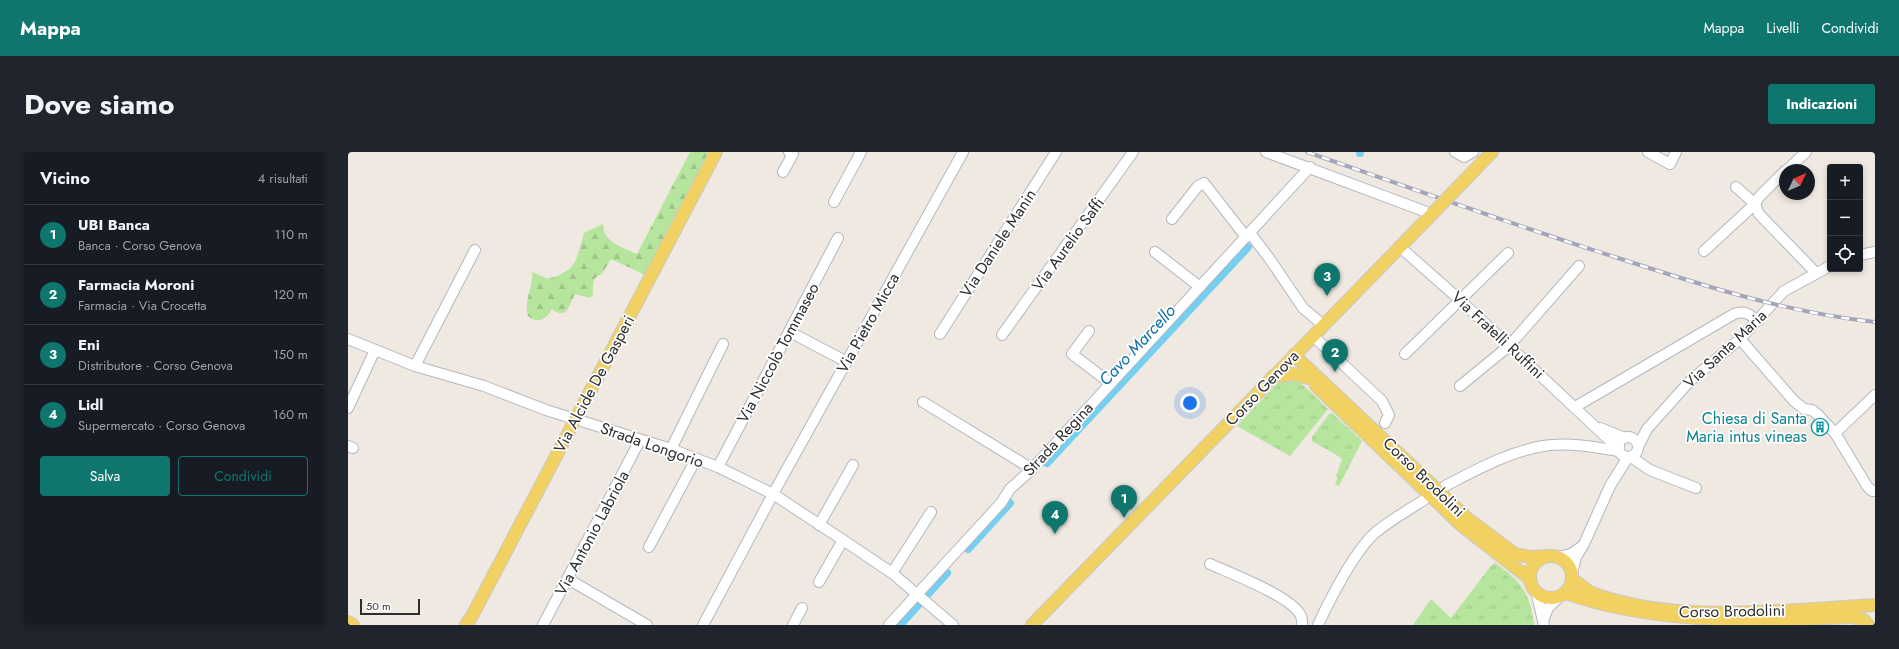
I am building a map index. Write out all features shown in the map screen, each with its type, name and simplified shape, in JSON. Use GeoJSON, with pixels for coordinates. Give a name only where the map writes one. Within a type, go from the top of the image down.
{"type":"FeatureCollection","features":[{"type":"Feature","properties":{"kind":"main road","name":"Via Alcide De Gasperi"},"geometry":{"type":"LineString","coordinates":[[470,622],[716,152]]}},
{"type":"Feature","properties":{"kind":"main road","name":"Corso Genova"},"geometry":{"type":"LineString","coordinates":[[1032,625],[1492,152]]}},
{"type":"Feature","properties":{"kind":"main road"},"geometry":{"type":"LineString","coordinates":[[1272,378],[1294,374],[1311,375],[1309,358],[1311,338]]}},
{"type":"Feature","properties":{"kind":"main road","name":"Corso Brodolini"},"geometry":{"type":"LineString","coordinates":[[1292,357],[1467,518],[1515,554],[1530,557],[1553,557],[1567,563],[1572,576],[1591,592],[1626,602],[1670,611],[1702,614],[1875,606]]}},
{"type":"Feature","properties":{"kind":"main road","name":"Corso Brodolini"},"geometry":{"type":"LineString","coordinates":[[1311,375],[1461,525],[1530,579],[1536,591],[1547,598],[1563,594],[1588,604],[1668,621],[1701,624],[1853,617],[1864,620],[1868,625]]}},
{"type":"Feature","properties":{"kind":"main road"},"geometry":{"type":"LineString","coordinates":[[1530,579],[1532,569],[1538,560],[1553,557]]}},
{"type":"Feature","properties":{"kind":"main road"},"geometry":{"type":"LineString","coordinates":[[1563,594],[1570,587],[1572,576]]}},
{"type":"Feature","properties":{"kind":"main road","name":"Corso Brodolini"},"geometry":{"type":"LineString","coordinates":[[1868,625],[1869,613],[1875,606]]}},
{"type":"Feature","properties":{"kind":"main road"},"geometry":{"type":"LineString","coordinates":[[348,622],[353,625]]}},
{"type":"Feature","properties":{"kind":"street"},"geometry":{"type":"LineString","coordinates":[[783,172],[793,154],[789,152]]}},
{"type":"Feature","properties":{"kind":"street"},"geometry":{"type":"LineString","coordinates":[[834,202],[861,152]]}},
{"type":"Feature","properties":{"kind":"street","name":"Via Pietro Micca"},"geometry":{"type":"LineString","coordinates":[[703,625],[773,494],[963,152]]}},
{"type":"Feature","properties":{"kind":"street","name":"Via Daniele Manin"},"geometry":{"type":"LineString","coordinates":[[940,334],[1056,152]]}},
{"type":"Feature","properties":{"kind":"street","name":"Via Aurelio Saffi"},"geometry":{"type":"LineString","coordinates":[[1002,335],[1133,152]]}},
{"type":"Feature","properties":{"kind":"street"},"geometry":{"type":"LineString","coordinates":[[1266,152],[1310,167],[1432,214]]}},
{"type":"Feature","properties":{"kind":"street"},"geometry":{"type":"LineString","coordinates":[[1455,152],[1464,157],[1473,152]]}},
{"type":"Feature","properties":{"kind":"street"},"geometry":{"type":"LineString","coordinates":[[1648,152],[1670,164],[1676,152]]}},
{"type":"Feature","properties":{"kind":"street"},"geometry":{"type":"LineString","coordinates":[[1793,164],[1806,152]]}},
{"type":"Feature","properties":{"kind":"street","name":"Strada Regina"},"geometry":{"type":"LineString","coordinates":[[889,625],[1002,503],[1010,489],[1032,469],[1310,167]]}},
{"type":"Feature","properties":{"kind":"street"},"geometry":{"type":"LineString","coordinates":[[1704,251],[1755,204],[1759,197],[1779,178]]}},
{"type":"Feature","properties":{"kind":"street"},"geometry":{"type":"LineString","coordinates":[[1172,219],[1198,186],[1204,184],[1269,258],[1303,308],[1323,326]]}},
{"type":"Feature","properties":{"kind":"street"},"geometry":{"type":"LineString","coordinates":[[1736,187],[1755,204],[1759,214],[1816,273]]}},
{"type":"Feature","properties":{"kind":"street","name":"Via Niccolò Tommaseo"},"geometry":{"type":"LineString","coordinates":[[718,467],[838,238]]}},
{"type":"Feature","properties":{"kind":"street","name":"Via Fratelli Ruffini"},"geometry":{"type":"LineString","coordinates":[[1400,247],[1460,300],[1575,408],[1595,425],[1627,448],[1650,470],[1696,488]]}},
{"type":"Feature","properties":{"kind":"street"},"geometry":{"type":"LineString","coordinates":[[416,366],[475,250]]}},
{"type":"Feature","properties":{"kind":"street"},"geometry":{"type":"LineString","coordinates":[[1155,252],[1200,287]]}},
{"type":"Feature","properties":{"kind":"street"},"geometry":{"type":"LineString","coordinates":[[1863,254],[1875,252]]}},
{"type":"Feature","properties":{"kind":"street"},"geometry":{"type":"LineString","coordinates":[[1405,354],[1508,253]]}},
{"type":"Feature","properties":{"kind":"street"},"geometry":{"type":"LineString","coordinates":[[1460,386],[1509,346],[1579,266]]}},
{"type":"Feature","properties":{"kind":"street","name":"Via Santa Maria"},"geometry":{"type":"LineString","coordinates":[[1627,448],[1647,429],[1690,381],[1740,339],[1758,321],[1784,291],[1827,268]]}},
{"type":"Feature","properties":{"kind":"street"},"geometry":{"type":"LineString","coordinates":[[1575,408],[1734,314],[1742,311],[1751,315],[1758,321]]}},
{"type":"Feature","properties":{"kind":"street"},"geometry":{"type":"LineString","coordinates":[[1089,331],[1072,354],[1110,383]]}},
{"type":"Feature","properties":{"kind":"street"},"geometry":{"type":"LineString","coordinates":[[790,332],[847,362]]}},
{"type":"Feature","properties":{"kind":"street"},"geometry":{"type":"LineString","coordinates":[[1311,338],[1382,401],[1388,415],[1385,422]]}},
{"type":"Feature","properties":{"kind":"street","name":"Strada Longorio"},"geometry":{"type":"LineString","coordinates":[[348,339],[416,366],[484,386],[576,419],[671,449],[718,467],[773,494],[843,540],[892,573],[953,625]]}},
{"type":"Feature","properties":{"kind":"street"},"geometry":{"type":"LineString","coordinates":[[1740,339],[1794,401],[1804,409],[1817,414],[1835,433],[1867,486],[1872,491],[1875,491]]}},
{"type":"Feature","properties":{"kind":"street"},"geometry":{"type":"LineString","coordinates":[[671,449],[723,344]]}},
{"type":"Feature","properties":{"kind":"street"},"geometry":{"type":"LineString","coordinates":[[348,408],[375,350]]}},
{"type":"Feature","properties":{"kind":"street"},"geometry":{"type":"LineString","coordinates":[[1835,433],[1875,395]]}},
{"type":"Feature","properties":{"kind":"street"},"geometry":{"type":"LineString","coordinates":[[923,402],[1032,469]]}},
{"type":"Feature","properties":{"kind":"street"},"geometry":{"type":"LineString","coordinates":[[1592,447],[1597,436],[1595,425]]}},
{"type":"Feature","properties":{"kind":"street","name":"Via Antonio Labriola"},"geometry":{"type":"LineString","coordinates":[[543,625],[640,440]]}},
{"type":"Feature","properties":{"kind":"street"},"geometry":{"type":"LineString","coordinates":[[1445,486],[1514,454],[1544,446],[1592,447],[1607,449],[1627,448],[1619,469],[1584,544],[1576,557],[1572,576]]}},
{"type":"Feature","properties":{"kind":"street"},"geometry":{"type":"LineString","coordinates":[[649,547],[696,459]]}},
{"type":"Feature","properties":{"kind":"street"},"geometry":{"type":"LineString","coordinates":[[819,525],[853,465]]}},
{"type":"Feature","properties":{"kind":"street"},"geometry":{"type":"LineString","coordinates":[[1318,625],[1332,594],[1364,545],[1375,533],[1424,500]]}},
{"type":"Feature","properties":{"kind":"street"},"geometry":{"type":"LineString","coordinates":[[892,573],[931,512]]}},
{"type":"Feature","properties":{"kind":"street"},"geometry":{"type":"LineString","coordinates":[[819,582],[843,540]]}},
{"type":"Feature","properties":{"kind":"street"},"geometry":{"type":"LineString","coordinates":[[1553,557],[1571,554],[1584,544]]}},
{"type":"Feature","properties":{"kind":"street"},"geometry":{"type":"LineString","coordinates":[[1210,564],[1277,595],[1293,605],[1302,616],[1302,625]]}},
{"type":"Feature","properties":{"kind":"street"},"geometry":{"type":"LineString","coordinates":[[568,579],[647,625]]}},
{"type":"Feature","properties":{"kind":"street"},"geometry":{"type":"LineString","coordinates":[[1536,591],[1543,623]]}},
{"type":"Feature","properties":{"kind":"street"},"geometry":{"type":"LineString","coordinates":[[1543,623],[1548,608],[1563,594]]}},
{"type":"Feature","properties":{"kind":"street"},"geometry":{"type":"LineString","coordinates":[[793,625],[802,608]]}},
{"type":"Feature","properties":{"kind":"green space"},"geometry":{"type":"Polygon","coordinates":[[[690,152],[709,152],[645,275],[611,259],[602,274],[598,275],[594,280],[593,295],[590,298],[575,294],[565,312],[557,312],[552,309],[542,320],[535,320],[528,316],[527,305],[532,283],[532,272],[548,279],[565,272],[574,263],[577,257],[584,233],[603,224],[606,235],[610,240],[637,254],[690,152]]]}},
{"type":"Feature","properties":{"kind":"green space"},"geometry":{"type":"Polygon","coordinates":[[[1292,379],[1300,382],[1328,409],[1290,456],[1237,426],[1280,381],[1292,379]]]}},
{"type":"Feature","properties":{"kind":"green space"},"geometry":{"type":"Polygon","coordinates":[[[1332,413],[1362,441],[1339,486],[1335,484],[1338,477],[1336,476],[1342,460],[1340,457],[1312,441],[1312,437],[1329,414],[1332,413]]]}},
{"type":"Feature","properties":{"kind":"green space"},"geometry":{"type":"Polygon","coordinates":[[[1495,563],[1512,576],[1523,589],[1530,604],[1534,625],[1413,625],[1431,599],[1451,618],[1491,566],[1495,563]]]}},
{"type":"Feature","properties":{"kind":"waterway","name":"Cavo Marcello"},"geometry":{"type":"LineString","coordinates":[[1047,463],[1248,247]]}},
{"type":"Feature","properties":{"kind":"waterway"},"geometry":{"type":"LineString","coordinates":[[968,549],[1010,503]]}},
{"type":"Feature","properties":{"kind":"waterway","name":"Cavo Marcello"},"geometry":{"type":"LineString","coordinates":[[927,595],[947,573]]}},
{"type":"Feature","properties":{"kind":"waterway","name":"Cavo Marcello"},"geometry":{"type":"LineString","coordinates":[[900,625],[919,604]]}},
{"type":"Feature","properties":{"kind":"railway"},"geometry":{"type":"LineString","coordinates":[[1307,152],[1540,233],[1713,288],[1810,312],[1875,322]]}},
{"type":"Feature","properties":{"kind":"place","name":"Eni"},"geometry":{"type":"Point","coordinates":[1327,296]}},
{"type":"Feature","properties":{"kind":"place","name":"Farmacia Moroni"},"geometry":{"type":"Point","coordinates":[1335,372]}},
{"type":"Feature","properties":{"kind":"place","name":"Chiesa di Santa Maria intus vineas"},"geometry":{"type":"Point","coordinates":[1820,427]}},
{"type":"Feature","properties":{"kind":"place","name":"UBI Banca"},"geometry":{"type":"Point","coordinates":[1124,518]}},
{"type":"Feature","properties":{"kind":"place","name":"Lidl"},"geometry":{"type":"Point","coordinates":[1055,534]}}]}
